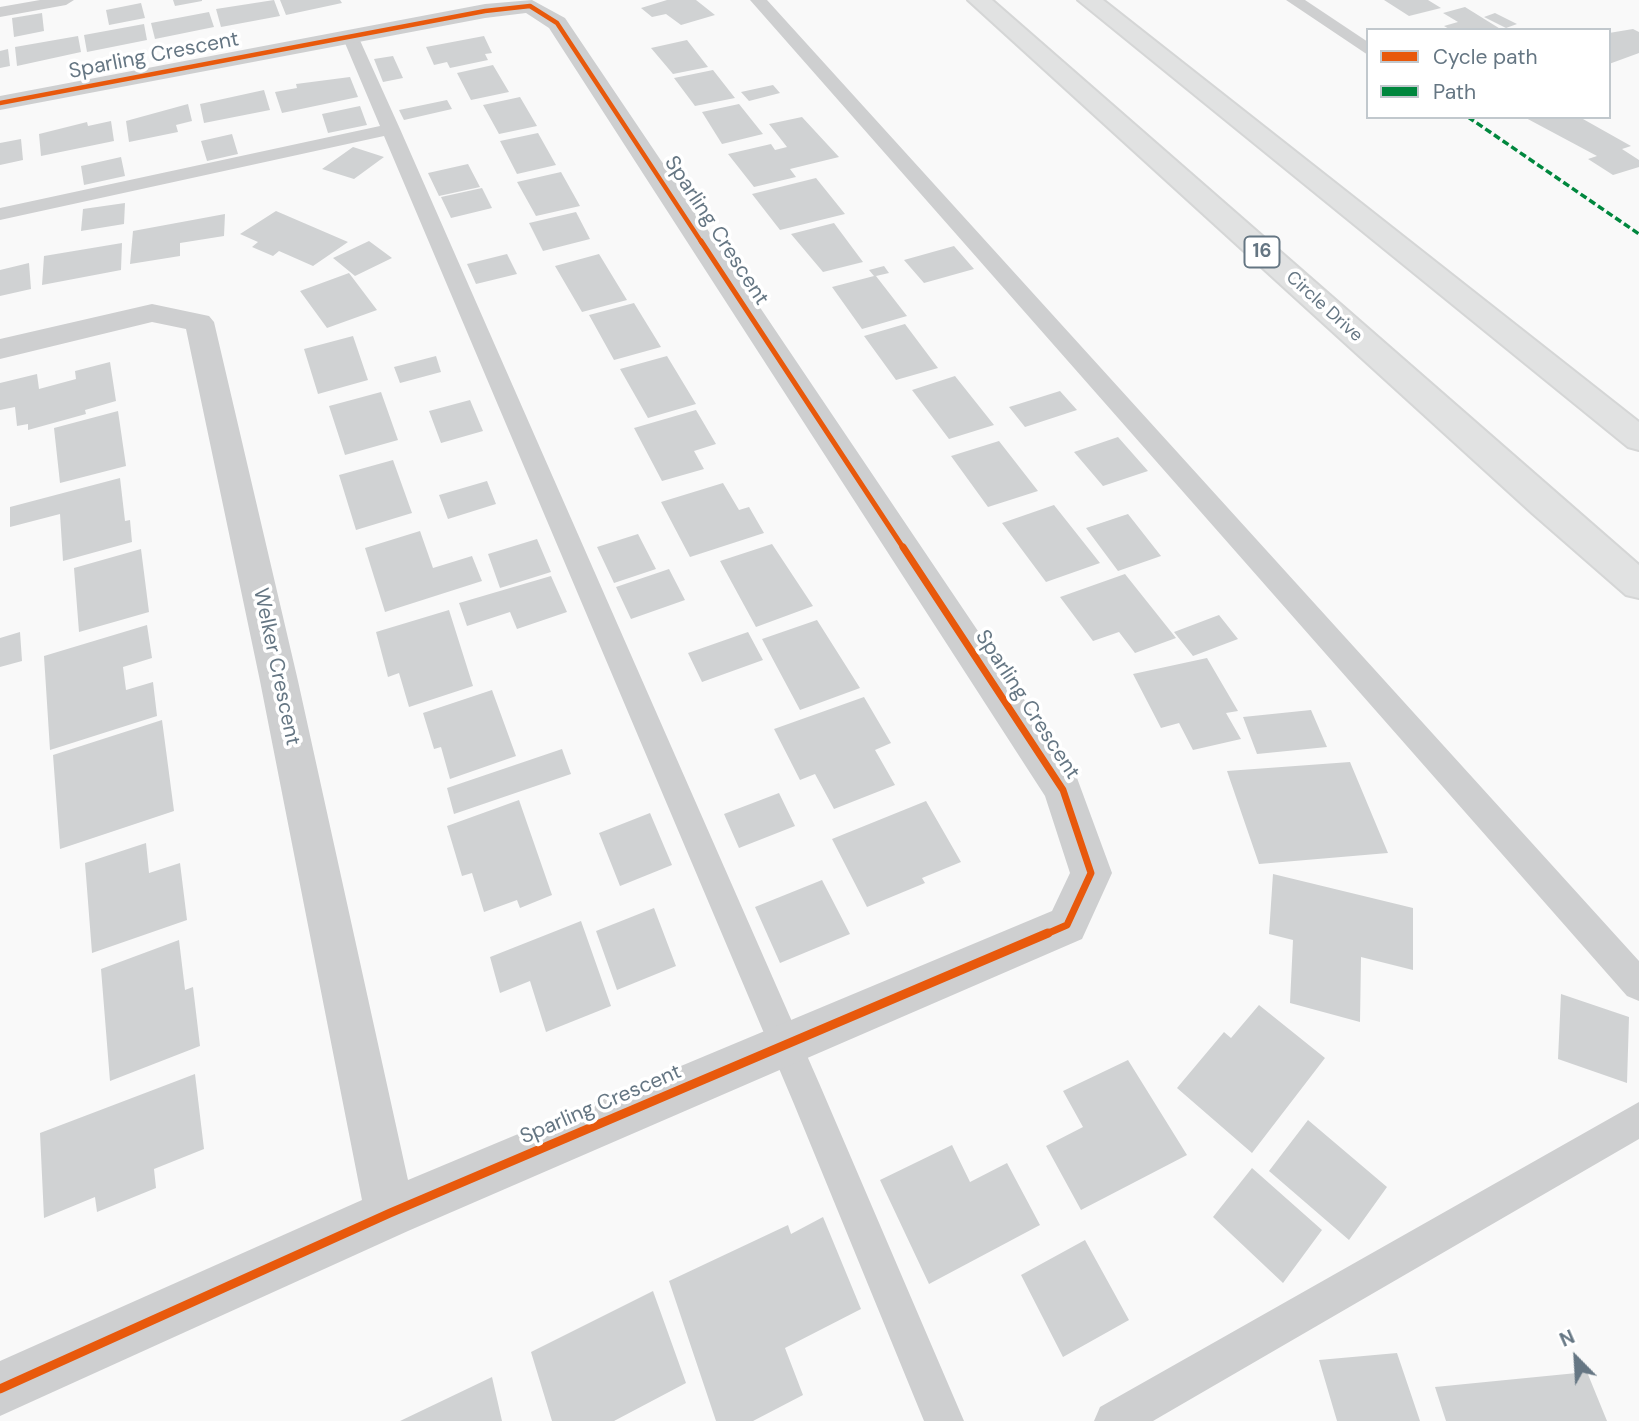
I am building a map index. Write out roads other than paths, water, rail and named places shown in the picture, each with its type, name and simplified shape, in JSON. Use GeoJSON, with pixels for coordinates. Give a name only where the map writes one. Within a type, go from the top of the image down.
{"type":"FeatureCollection","features":[{"type":"Feature","properties":{"kind":"highway","name":"Circle Drive"},"geometry":{"type":"LineString","coordinates":[[979,0],[1544,504],[1639,585]]}},
{"type":"Feature","properties":{"kind":"highway"},"geometry":{"type":"LineString","coordinates":[[1089,0],[1639,439]]}},
{"type":"Feature","properties":{"kind":"highway"},"geometry":{"type":"LineString","coordinates":[[1367,221],[1639,428]]}},
{"type":"Feature","properties":{"kind":"highway"},"geometry":{"type":"LineString","coordinates":[[1544,504],[1596,572],[1639,613]]}},
{"type":"Feature","properties":{"kind":"street","name":"Sparling Crescent"},"geometry":{"type":"LineString","coordinates":[[0,103],[350,36],[530,6],[557,23],[1063,790],[1091,873],[1067,925],[390,1213],[0,1389]]}},
{"type":"Feature","properties":{"kind":"street","name":"Welker Crescent"},"geometry":{"type":"LineString","coordinates":[[0,349],[152,313],[199,322],[279,681],[390,1213]]}},
{"type":"Feature","properties":{"kind":"lane"},"geometry":{"type":"LineString","coordinates":[[0,12],[66,0]]}},
{"type":"Feature","properties":{"kind":"lane"},"geometry":{"type":"LineString","coordinates":[[758,0],[1639,985]]}},
{"type":"Feature","properties":{"kind":"lane"},"geometry":{"type":"LineString","coordinates":[[1294,0],[1366,49]]}},
{"type":"Feature","properties":{"kind":"lane"},"geometry":{"type":"LineString","coordinates":[[350,36],[786,1046],[944,1421]]}},
{"type":"Feature","properties":{"kind":"lane"},"geometry":{"type":"LineString","coordinates":[[0,214],[391,130]]}},
{"type":"Feature","properties":{"kind":"lane"},"geometry":{"type":"LineString","coordinates":[[1114,1421],[1639,1119]]}}]}
